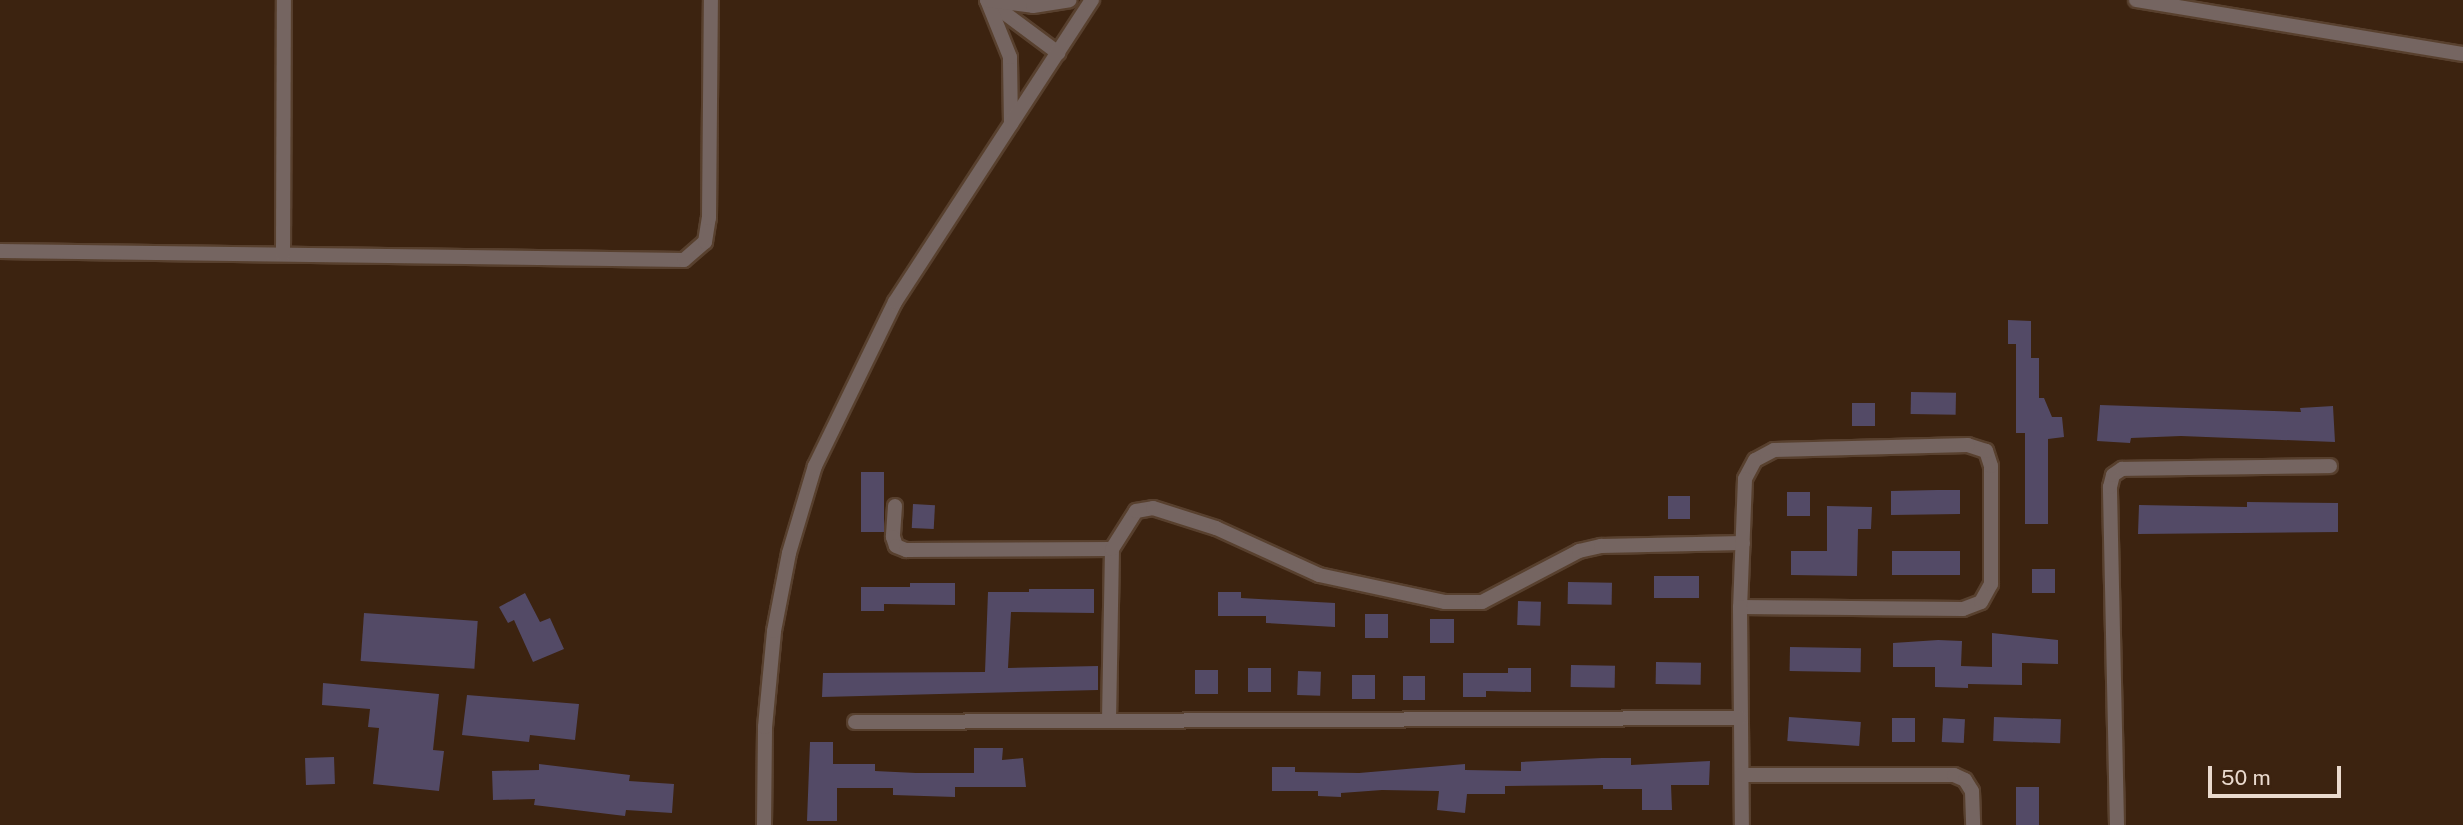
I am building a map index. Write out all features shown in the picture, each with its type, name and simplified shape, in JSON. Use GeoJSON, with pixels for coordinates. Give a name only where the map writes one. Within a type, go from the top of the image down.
{"type":"FeatureCollection","features":[{"type":"Feature","properties":{"kind":"street"},"geometry":{"type":"LineString","coordinates":[[283,254],[284,0]]}},
{"type":"Feature","properties":{"kind":"street"},"geometry":{"type":"LineString","coordinates":[[0,251],[684,260],[696,253],[705,242],[709,218],[711,0]]}},
{"type":"Feature","properties":{"kind":"street"},"geometry":{"type":"LineString","coordinates":[[987,0],[1034,6],[1070,0]]}},
{"type":"Feature","properties":{"kind":"street"},"geometry":{"type":"LineString","coordinates":[[987,0],[1058,53]]}},
{"type":"Feature","properties":{"kind":"street"},"geometry":{"type":"LineString","coordinates":[[987,0],[1010,57],[1011,125]]}},
{"type":"Feature","properties":{"kind":"street"},"geometry":{"type":"LineString","coordinates":[[764,825],[765,727],[775,631],[789,553],[815,466],[895,302],[1092,0]]}},
{"type":"Feature","properties":{"kind":"street"},"geometry":{"type":"LineString","coordinates":[[2136,0],[2463,54]]}},
{"type":"Feature","properties":{"kind":"street"},"geometry":{"type":"LineString","coordinates":[[1740,607],[1964,609],[1981,602],[1991,584],[1991,466],[1986,451],[1968,445],[1774,450],[1755,460],[1745,479],[1740,607],[1742,825]]}},
{"type":"Feature","properties":{"kind":"street"},"geometry":{"type":"LineString","coordinates":[[2117,825],[2110,487],[2113,475],[2122,469],[2330,466]]}},
{"type":"Feature","properties":{"kind":"street"},"geometry":{"type":"LineString","coordinates":[[895,506],[893,537],[896,546],[906,550],[1112,550]]}},
{"type":"Feature","properties":{"kind":"street"},"geometry":{"type":"LineString","coordinates":[[1109,719],[1112,550],[1136,511],[1153,508],[1216,528],[1319,575],[1445,602],[1482,602],[1579,551],[1601,546],[1743,543]]}},
{"type":"Feature","properties":{"kind":"street"},"geometry":{"type":"LineString","coordinates":[[855,722],[1740,718]]}},
{"type":"Feature","properties":{"kind":"street"},"geometry":{"type":"LineString","coordinates":[[1742,775],[1954,775],[1965,780],[1972,791],[1973,825]]}},
{"type":"Feature","properties":{"kind":"building"},"geometry":{"type":"Polygon","coordinates":[[[2008,320],[2031,321],[2031,358],[2039,358],[2039,398],[2044,398],[2052,417],[2062,417],[2064,437],[2048,439],[2048,524],[2025,524],[2025,433],[2016,433],[2016,344],[2008,344],[2008,320]]]}},
{"type":"Feature","properties":{"kind":"building"},"geometry":{"type":"Polygon","coordinates":[[[1911,392],[1956,393],[1956,415],[1911,414],[1911,392]]]}},
{"type":"Feature","properties":{"kind":"building"},"geometry":{"type":"Polygon","coordinates":[[[1852,403],[1875,403],[1875,426],[1852,426],[1852,403]]]}},
{"type":"Feature","properties":{"kind":"building"},"geometry":{"type":"Polygon","coordinates":[[[2100,405],[2301,412],[2300,408],[2333,406],[2335,442],[2181,436],[2131,438],[2130,443],[2097,441],[2100,405]]]}},
{"type":"Feature","properties":{"kind":"building"},"geometry":{"type":"Polygon","coordinates":[[[861,472],[884,472],[884,532],[861,532],[861,472]]]}},
{"type":"Feature","properties":{"kind":"building"},"geometry":{"type":"Polygon","coordinates":[[[1960,490],[1960,514],[1891,515],[1891,491],[1960,490]]]}},
{"type":"Feature","properties":{"kind":"building"},"geometry":{"type":"Polygon","coordinates":[[[1787,492],[1810,492],[1810,516],[1787,516],[1787,492]]]}},
{"type":"Feature","properties":{"kind":"building"},"geometry":{"type":"Polygon","coordinates":[[[1668,496],[1690,496],[1690,519],[1668,519],[1668,496]]]}},
{"type":"Feature","properties":{"kind":"building"},"geometry":{"type":"Polygon","coordinates":[[[2247,502],[2338,503],[2338,532],[2138,534],[2139,505],[2247,507],[2247,502]]]}},
{"type":"Feature","properties":{"kind":"building"},"geometry":{"type":"Polygon","coordinates":[[[913,504],[935,505],[934,529],[912,528],[913,504]]]}},
{"type":"Feature","properties":{"kind":"building"},"geometry":{"type":"Polygon","coordinates":[[[1827,506],[1872,507],[1871,529],[1858,529],[1857,576],[1791,575],[1791,551],[1827,551],[1827,506]]]}},
{"type":"Feature","properties":{"kind":"building"},"geometry":{"type":"Polygon","coordinates":[[[1892,551],[1960,551],[1960,575],[1892,575],[1892,551]]]}},
{"type":"Feature","properties":{"kind":"building"},"geometry":{"type":"Polygon","coordinates":[[[2032,569],[2055,569],[2055,593],[2032,593],[2032,569]]]}},
{"type":"Feature","properties":{"kind":"building"},"geometry":{"type":"Polygon","coordinates":[[[1654,576],[1699,576],[1699,598],[1654,598],[1654,576]]]}},
{"type":"Feature","properties":{"kind":"building"},"geometry":{"type":"Polygon","coordinates":[[[1568,582],[1612,583],[1612,605],[1568,604],[1568,582]]]}},
{"type":"Feature","properties":{"kind":"building"},"geometry":{"type":"Polygon","coordinates":[[[910,583],[955,583],[955,605],[884,604],[884,611],[861,611],[861,587],[910,587],[910,583]]]}},
{"type":"Feature","properties":{"kind":"building"},"geometry":{"type":"Polygon","coordinates":[[[1029,589],[1094,589],[1094,613],[1011,612],[1008,668],[1098,666],[1098,690],[822,697],[823,673],[985,672],[988,592],[1029,592],[1029,589]]]}},
{"type":"Feature","properties":{"kind":"building"},"geometry":{"type":"Polygon","coordinates":[[[1218,592],[1241,592],[1241,598],[1335,603],[1335,627],[1266,623],[1266,616],[1218,616],[1218,592]]]}},
{"type":"Feature","properties":{"kind":"building"},"geometry":{"type":"Polygon","coordinates":[[[525,593],[540,622],[550,618],[564,649],[533,662],[514,620],[508,623],[499,607],[525,593]]]}},
{"type":"Feature","properties":{"kind":"building"},"geometry":{"type":"Polygon","coordinates":[[[1518,601],[1541,602],[1540,626],[1517,625],[1518,601]]]}},
{"type":"Feature","properties":{"kind":"building"},"geometry":{"type":"Polygon","coordinates":[[[364,613],[478,621],[474,669],[361,661],[364,613]]]}},
{"type":"Feature","properties":{"kind":"building"},"geometry":{"type":"Polygon","coordinates":[[[1365,614],[1388,614],[1388,638],[1365,638],[1365,614]]]}},
{"type":"Feature","properties":{"kind":"building"},"geometry":{"type":"Polygon","coordinates":[[[1430,619],[1454,619],[1454,643],[1430,643],[1430,619]]]}},
{"type":"Feature","properties":{"kind":"building"},"geometry":{"type":"Polygon","coordinates":[[[1992,633],[2058,640],[2058,664],[2022,663],[2022,685],[1968,684],[1968,688],[1935,687],[1935,667],[1893,667],[1893,643],[1938,640],[1962,641],[1961,666],[1992,667],[1992,633]]]}},
{"type":"Feature","properties":{"kind":"building"},"geometry":{"type":"Polygon","coordinates":[[[1790,647],[1861,648],[1861,672],[1790,671],[1790,647]]]}},
{"type":"Feature","properties":{"kind":"building"},"geometry":{"type":"Polygon","coordinates":[[[1656,662],[1701,663],[1701,685],[1656,684],[1656,662]]]}},
{"type":"Feature","properties":{"kind":"building"},"geometry":{"type":"Polygon","coordinates":[[[1571,665],[1615,666],[1615,688],[1571,687],[1571,665]]]}},
{"type":"Feature","properties":{"kind":"building"},"geometry":{"type":"Polygon","coordinates":[[[1248,668],[1271,668],[1271,692],[1248,692],[1248,668]]]}},
{"type":"Feature","properties":{"kind":"building"},"geometry":{"type":"Polygon","coordinates":[[[1508,668],[1531,668],[1531,692],[1486,691],[1486,697],[1463,697],[1463,673],[1508,673],[1508,668]]]}},
{"type":"Feature","properties":{"kind":"building"},"geometry":{"type":"Polygon","coordinates":[[[1195,670],[1218,670],[1218,694],[1195,694],[1195,670]]]}},
{"type":"Feature","properties":{"kind":"building"},"geometry":{"type":"Polygon","coordinates":[[[1298,671],[1321,672],[1320,696],[1297,695],[1298,671]]]}},
{"type":"Feature","properties":{"kind":"building"},"geometry":{"type":"Polygon","coordinates":[[[1352,675],[1375,675],[1375,699],[1352,699],[1352,675]]]}},
{"type":"Feature","properties":{"kind":"building"},"geometry":{"type":"Polygon","coordinates":[[[1403,676],[1425,676],[1425,700],[1403,700],[1403,676]]]}},
{"type":"Feature","properties":{"kind":"building"},"geometry":{"type":"Polygon","coordinates":[[[323,683],[439,694],[433,750],[444,751],[439,791],[373,784],[379,728],[368,727],[370,709],[322,705],[323,683]]]}},
{"type":"Feature","properties":{"kind":"building"},"geometry":{"type":"Polygon","coordinates":[[[467,695],[579,704],[575,740],[530,735],[529,742],[462,735],[467,695]]]}},
{"type":"Feature","properties":{"kind":"building"},"geometry":{"type":"Polygon","coordinates":[[[1789,717],[1861,722],[1859,746],[1787,741],[1789,717]]]}},
{"type":"Feature","properties":{"kind":"building"},"geometry":{"type":"Polygon","coordinates":[[[1994,717],[2061,719],[2060,743],[1993,741],[1994,717]]]}},
{"type":"Feature","properties":{"kind":"building"},"geometry":{"type":"Polygon","coordinates":[[[1892,718],[1915,718],[1915,742],[1892,742],[1892,718]]]}},
{"type":"Feature","properties":{"kind":"building"},"geometry":{"type":"Polygon","coordinates":[[[1943,718],[1965,719],[1964,743],[1942,742],[1943,718]]]}},
{"type":"Feature","properties":{"kind":"building"},"geometry":{"type":"Polygon","coordinates":[[[810,742],[833,742],[833,764],[875,764],[875,771],[916,773],[974,773],[974,748],[1003,748],[1002,760],[1023,758],[1026,787],[955,787],[955,797],[893,795],[893,788],[837,788],[837,821],[807,821],[810,742]]]}},
{"type":"Feature","properties":{"kind":"building"},"geometry":{"type":"Polygon","coordinates":[[[334,757],[335,784],[306,785],[305,758],[334,757]]]}},
{"type":"Feature","properties":{"kind":"building"},"geometry":{"type":"Polygon","coordinates":[[[1631,758],[1631,765],[1710,761],[1709,785],[1671,785],[1672,810],[1642,810],[1642,789],[1603,789],[1603,785],[1505,786],[1505,794],[1467,794],[1465,813],[1437,810],[1439,791],[1382,790],[1341,793],[1341,797],[1318,796],[1318,791],[1272,791],[1272,767],[1295,767],[1295,772],[1359,773],[1465,764],[1465,770],[1521,771],[1521,762],[1631,758]]]}},
{"type":"Feature","properties":{"kind":"building"},"geometry":{"type":"Polygon","coordinates":[[[539,764],[630,775],[629,781],[674,784],[672,813],[626,810],[625,816],[534,805],[535,799],[493,800],[492,771],[539,770],[539,764]]]}},
{"type":"Feature","properties":{"kind":"building"},"geometry":{"type":"Polygon","coordinates":[[[2016,787],[2039,787],[2039,825],[2016,825],[2016,787]]]}}]}
